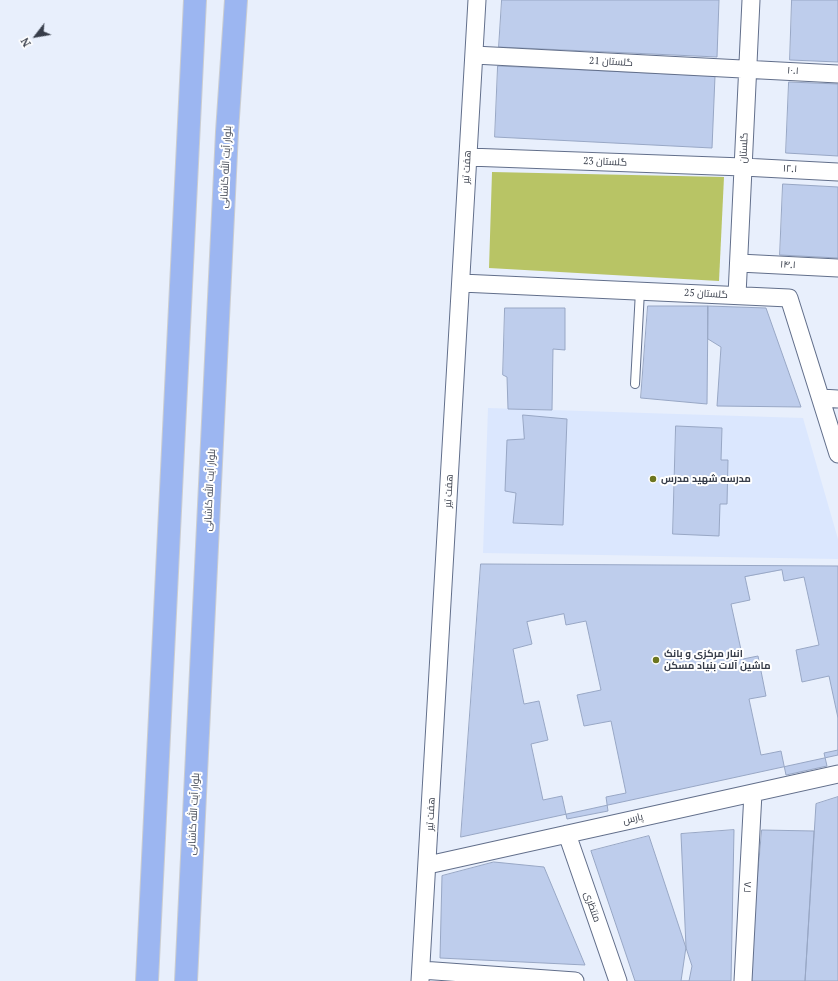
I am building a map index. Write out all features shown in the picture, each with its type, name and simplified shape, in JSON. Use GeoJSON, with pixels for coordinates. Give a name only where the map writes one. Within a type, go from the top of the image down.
{"type":"FeatureCollection","features":[{"type":"Feature","properties":{"kind":"main road"},"geometry":{"type":"LineString","coordinates":[[147,981],[195,0]]}},
{"type":"Feature","properties":{"kind":"main road","name":"بلوار آیت الله کاشانی"},"geometry":{"type":"LineString","coordinates":[[186,981],[227,132],[236,0]]}},
{"type":"Feature","properties":{"kind":"street","name":"هفت تیر"},"geometry":{"type":"LineString","coordinates":[[421,976],[477,0]]}},
{"type":"Feature","properties":{"kind":"street","name":"گلستان"},"geometry":{"type":"LineString","coordinates":[[737,296],[751,0]]}},
{"type":"Feature","properties":{"kind":"street","name":"گلستان 21"},"geometry":{"type":"LineString","coordinates":[[474,55],[748,69]]}},
{"type":"Feature","properties":{"kind":"street","name":"۱۰.۱"},"geometry":{"type":"LineString","coordinates":[[748,69],[838,74]]}},
{"type":"Feature","properties":{"kind":"street","name":"گلستان 23"},"geometry":{"type":"LineString","coordinates":[[468,157],[743,166]]}},
{"type":"Feature","properties":{"kind":"street","name":"۱۲.۱"},"geometry":{"type":"LineString","coordinates":[[743,166],[838,172]]}},
{"type":"Feature","properties":{"kind":"street","name":"۱۴.۱"},"geometry":{"type":"LineString","coordinates":[[738,263],[838,268]]}},
{"type":"Feature","properties":{"kind":"street","name":"گلستان 25"},"geometry":{"type":"LineString","coordinates":[[461,283],[789,298],[838,454]]}},
{"type":"Feature","properties":{"kind":"street"},"geometry":{"type":"LineString","coordinates":[[820,398],[838,398]]}},
{"type":"Feature","properties":{"kind":"street","name":"پارس"},"geometry":{"type":"LineString","coordinates":[[428,865],[838,774]]}},
{"type":"Feature","properties":{"kind":"street","name":"۲۸"},"geometry":{"type":"LineString","coordinates":[[743,981],[753,793]]}},
{"type":"Feature","properties":{"kind":"street","name":"منتظری"},"geometry":{"type":"LineString","coordinates":[[567,834],[618,981]]}},
{"type":"Feature","properties":{"kind":"street"},"geometry":{"type":"LineString","coordinates":[[421,976],[575,981]]}},
{"type":"Feature","properties":{"kind":"lane"},"geometry":{"type":"LineString","coordinates":[[635,384],[640,291]]}},
{"type":"Feature","properties":{"kind":"shaded area","name":"مدرسه شهید مدرس"},"geometry":{"type":"Polygon","coordinates":[[[488,408],[803,418],[838,539],[838,559],[483,553],[488,408]]]}},
{"type":"Feature","properties":{"kind":"green space"},"geometry":{"type":"Polygon","coordinates":[[[492,172],[724,177],[719,281],[489,268],[492,172]]]}},
{"type":"Feature","properties":{"kind":"building"},"geometry":{"type":"Polygon","coordinates":[[[502,0],[719,0],[717,57],[499,47],[502,0]]]}},
{"type":"Feature","properties":{"kind":"building"},"geometry":{"type":"Polygon","coordinates":[[[792,0],[838,0],[838,62],[790,60],[792,0]]]}},
{"type":"Feature","properties":{"kind":"building"},"geometry":{"type":"Polygon","coordinates":[[[498,66],[715,76],[712,148],[495,137],[498,66]]]}},
{"type":"Feature","properties":{"kind":"building"},"geometry":{"type":"Polygon","coordinates":[[[789,82],[838,84],[838,156],[786,153],[789,82]]]}},
{"type":"Feature","properties":{"kind":"building"},"geometry":{"type":"Polygon","coordinates":[[[783,184],[838,187],[838,258],[780,255],[783,184]]]}},
{"type":"Feature","properties":{"kind":"building"},"geometry":{"type":"Polygon","coordinates":[[[648,306],[708,306],[707,404],[641,398],[648,306]]]}},
{"type":"Feature","properties":{"kind":"building"},"geometry":{"type":"Polygon","coordinates":[[[708,306],[766,308],[801,407],[717,406],[721,347],[708,339],[708,306]]]}},
{"type":"Feature","properties":{"kind":"building"},"geometry":{"type":"Polygon","coordinates":[[[505,308],[565,308],[565,350],[553,349],[552,410],[508,409],[507,377],[503,375],[505,308]]]}},
{"type":"Feature","properties":{"kind":"building"},"geometry":{"type":"Polygon","coordinates":[[[523,415],[567,419],[563,525],[513,523],[516,493],[505,491],[507,440],[524,439],[523,415]]]}},
{"type":"Feature","properties":{"kind":"building"},"geometry":{"type":"Polygon","coordinates":[[[676,426],[722,428],[721,460],[728,460],[727,504],[720,504],[719,536],[673,534],[676,426]]]}},
{"type":"Feature","properties":{"kind":"building","name":"انبار مرکزی و بانک ماشین آلات بنیاد مسکن"},"geometry":{"type":"Polygon","coordinates":[[[481,564],[838,566],[838,755],[461,837],[481,564]]]}},
{"type":"Feature","properties":{"kind":"building"},"geometry":{"type":"Polygon","coordinates":[[[782,570],[784,581],[804,577],[819,645],[796,650],[802,682],[829,676],[838,718],[838,750],[824,753],[827,766],[786,775],[781,751],[761,755],[749,699],[766,696],[758,656],[743,659],[731,604],[750,600],[745,577],[782,570]]]}},
{"type":"Feature","properties":{"kind":"building"},"geometry":{"type":"Polygon","coordinates":[[[564,614],[566,625],[586,621],[601,690],[577,695],[584,726],[611,721],[626,793],[606,797],[608,811],[567,819],[562,796],[543,800],[531,744],[548,740],[539,701],[524,704],[513,649],[532,644],[527,622],[564,614]]]}},
{"type":"Feature","properties":{"kind":"building"},"geometry":{"type":"Polygon","coordinates":[[[838,797],[838,981],[805,981],[816,804],[838,797]]]}},
{"type":"Feature","properties":{"kind":"building"},"geometry":{"type":"Polygon","coordinates":[[[734,830],[731,981],[681,981],[686,947],[681,834],[734,830]]]}},
{"type":"Feature","properties":{"kind":"building"},"geometry":{"type":"Polygon","coordinates":[[[762,830],[814,831],[805,981],[749,981],[762,830]]]}},
{"type":"Feature","properties":{"kind":"building"},"geometry":{"type":"Polygon","coordinates":[[[649,836],[692,966],[689,981],[635,981],[591,851],[649,836]]]}},
{"type":"Feature","properties":{"kind":"building"},"geometry":{"type":"Polygon","coordinates":[[[494,862],[544,867],[585,965],[440,958],[442,876],[494,862]]]}},
{"type":"Feature","properties":{"kind":"place","name":"مدرسه شهید مدرس"},"geometry":{"type":"Point","coordinates":[653,479]}},
{"type":"Feature","properties":{"kind":"place","name":"انبار مرکزی و بانک ماشین آلات بنیاد مسکن"},"geometry":{"type":"Point","coordinates":[656,660]}}]}
